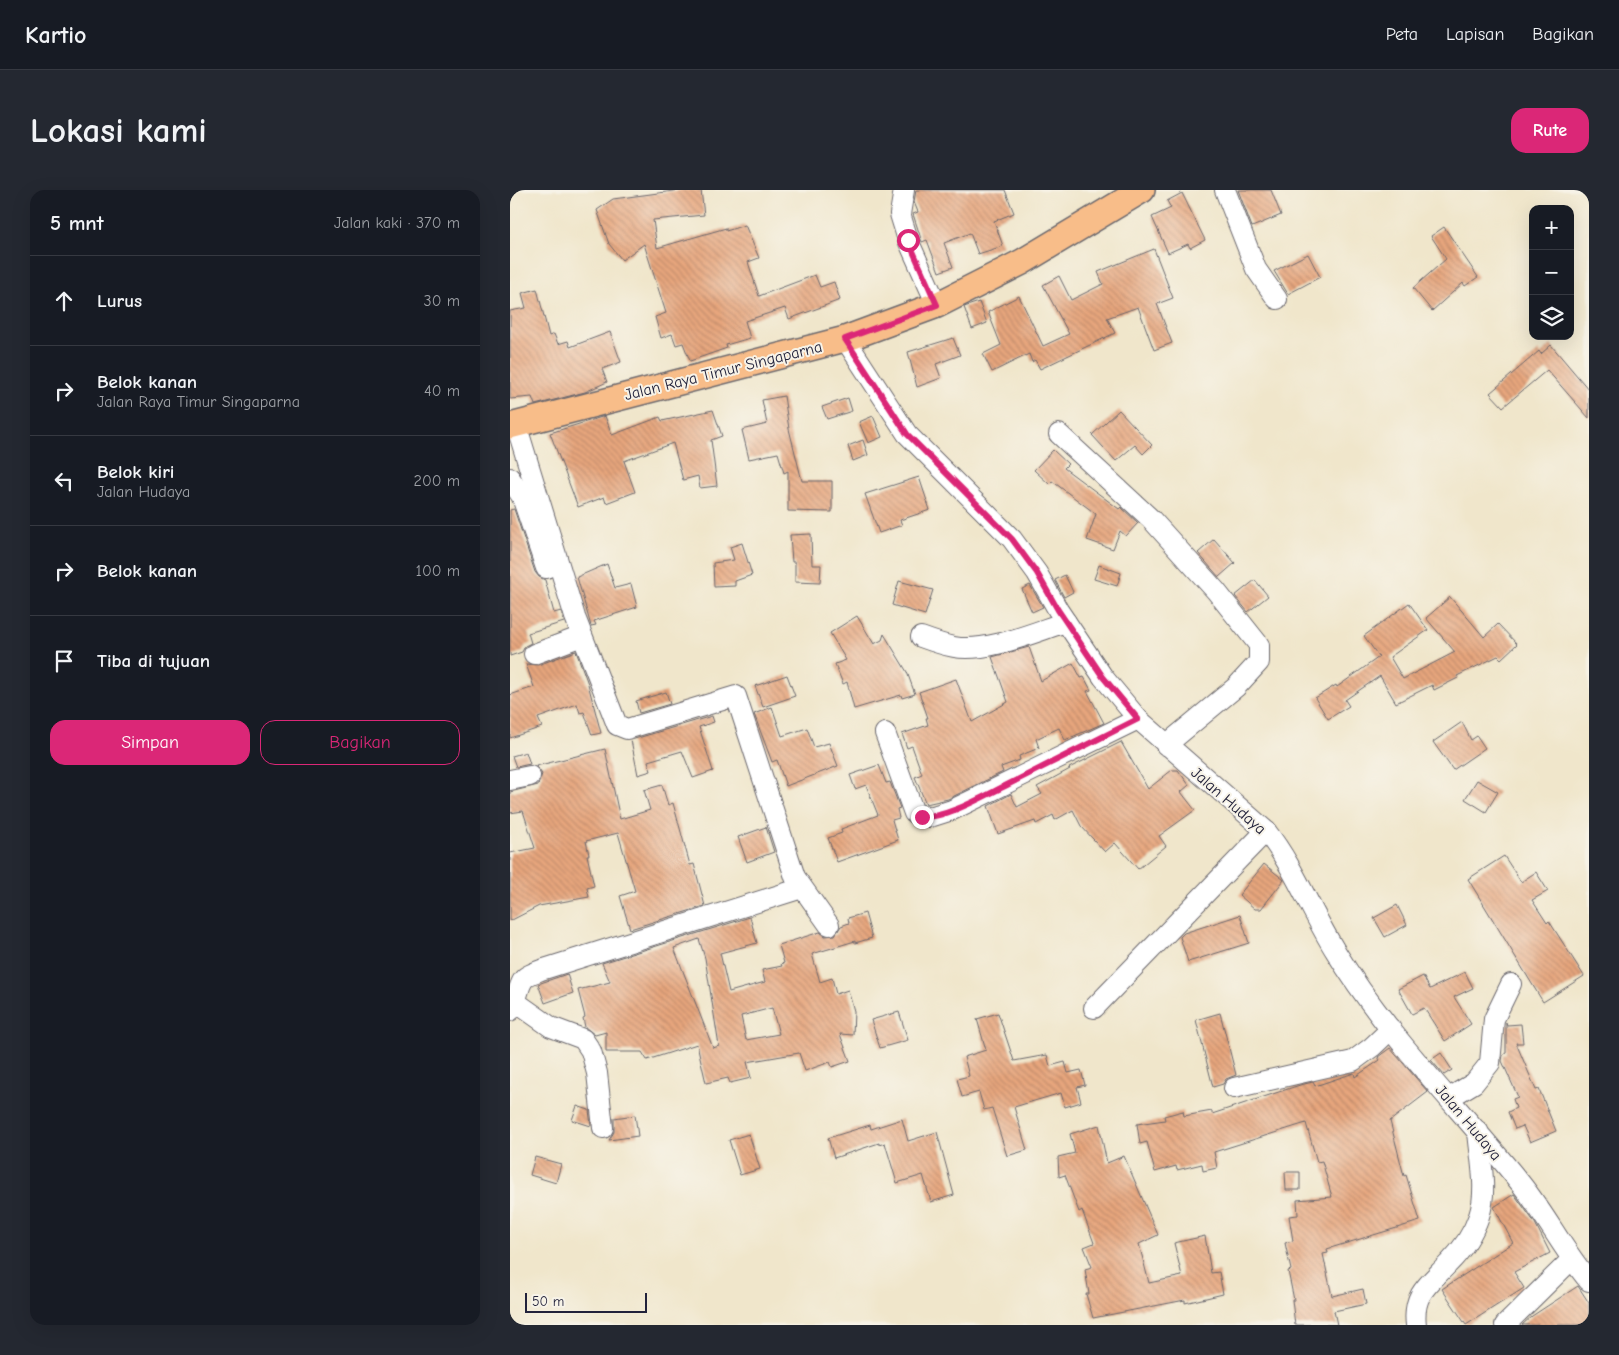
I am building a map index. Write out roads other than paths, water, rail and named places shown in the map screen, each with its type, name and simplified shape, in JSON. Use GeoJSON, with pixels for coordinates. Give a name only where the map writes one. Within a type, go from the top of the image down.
{"type":"FeatureCollection","features":[{"type":"Feature","properties":{"kind":"main road","name":"Jalan Raya Timur Singaparna"},"geometry":{"type":"LineString","coordinates":[[513,425],[853,336],[900,319],[937,305],[1022,262],[1142,190]]}},
{"type":"Feature","properties":{"kind":"street"},"geometry":{"type":"LineString","coordinates":[[904,190],[900,214],[908,240],[937,305]]}},
{"type":"Feature","properties":{"kind":"street"},"geometry":{"type":"LineString","coordinates":[[1225,190],[1256,269],[1277,299]]}},
{"type":"Feature","properties":{"kind":"street","name":"Jalan Hudaya"},"geometry":{"type":"LineString","coordinates":[[853,336],[907,434],[1012,539],[1037,573],[1066,622],[1103,677],[1138,719],[1266,831],[1283,853],[1336,952],[1391,1029],[1524,1188],[1571,1260],[1589,1281]]}},
{"type":"Feature","properties":{"kind":"street"},"geometry":{"type":"LineString","coordinates":[[513,425],[582,636],[617,725],[627,729],[736,696],[781,837],[796,877],[829,925]]}},
{"type":"Feature","properties":{"kind":"street"},"geometry":{"type":"LineString","coordinates":[[1059,434],[1151,519],[1216,591],[1259,645],[1259,662],[1242,680],[1166,745]]}},
{"type":"Feature","properties":{"kind":"street"},"geometry":{"type":"LineString","coordinates":[[510,478],[522,497],[562,614]]}},
{"type":"Feature","properties":{"kind":"street"},"geometry":{"type":"LineString","coordinates":[[921,638],[954,647],[969,648],[987,646],[1066,622]]}},
{"type":"Feature","properties":{"kind":"street"},"geometry":{"type":"LineString","coordinates":[[534,654],[582,636]]}},
{"type":"Feature","properties":{"kind":"street"},"geometry":{"type":"LineString","coordinates":[[885,733],[914,813],[930,817],[988,794],[1138,719]]}},
{"type":"Feature","properties":{"kind":"street"},"geometry":{"type":"LineString","coordinates":[[510,780],[530,776]]}},
{"type":"Feature","properties":{"kind":"street"},"geometry":{"type":"LineString","coordinates":[[1094,1008],[1266,831]]}},
{"type":"Feature","properties":{"kind":"street"},"geometry":{"type":"LineString","coordinates":[[603,1128],[597,1072],[591,1051],[582,1039],[551,1027],[513,1007],[524,978],[541,970],[802,888]]}},
{"type":"Feature","properties":{"kind":"street"},"geometry":{"type":"LineString","coordinates":[[1449,1098],[1474,1083],[1490,1063],[1494,1020],[1511,984]]}},
{"type":"Feature","properties":{"kind":"street"},"geometry":{"type":"LineString","coordinates":[[1234,1088],[1353,1061],[1372,1047],[1391,1029]]}},
{"type":"Feature","properties":{"kind":"street"},"geometry":{"type":"LineString","coordinates":[[1416,1325],[1414,1312],[1417,1301],[1430,1281],[1449,1264],[1469,1239],[1479,1215],[1483,1198],[1478,1131]]}},
{"type":"Feature","properties":{"kind":"street"},"geometry":{"type":"LineString","coordinates":[[1505,1325],[1571,1260]]}}]}
